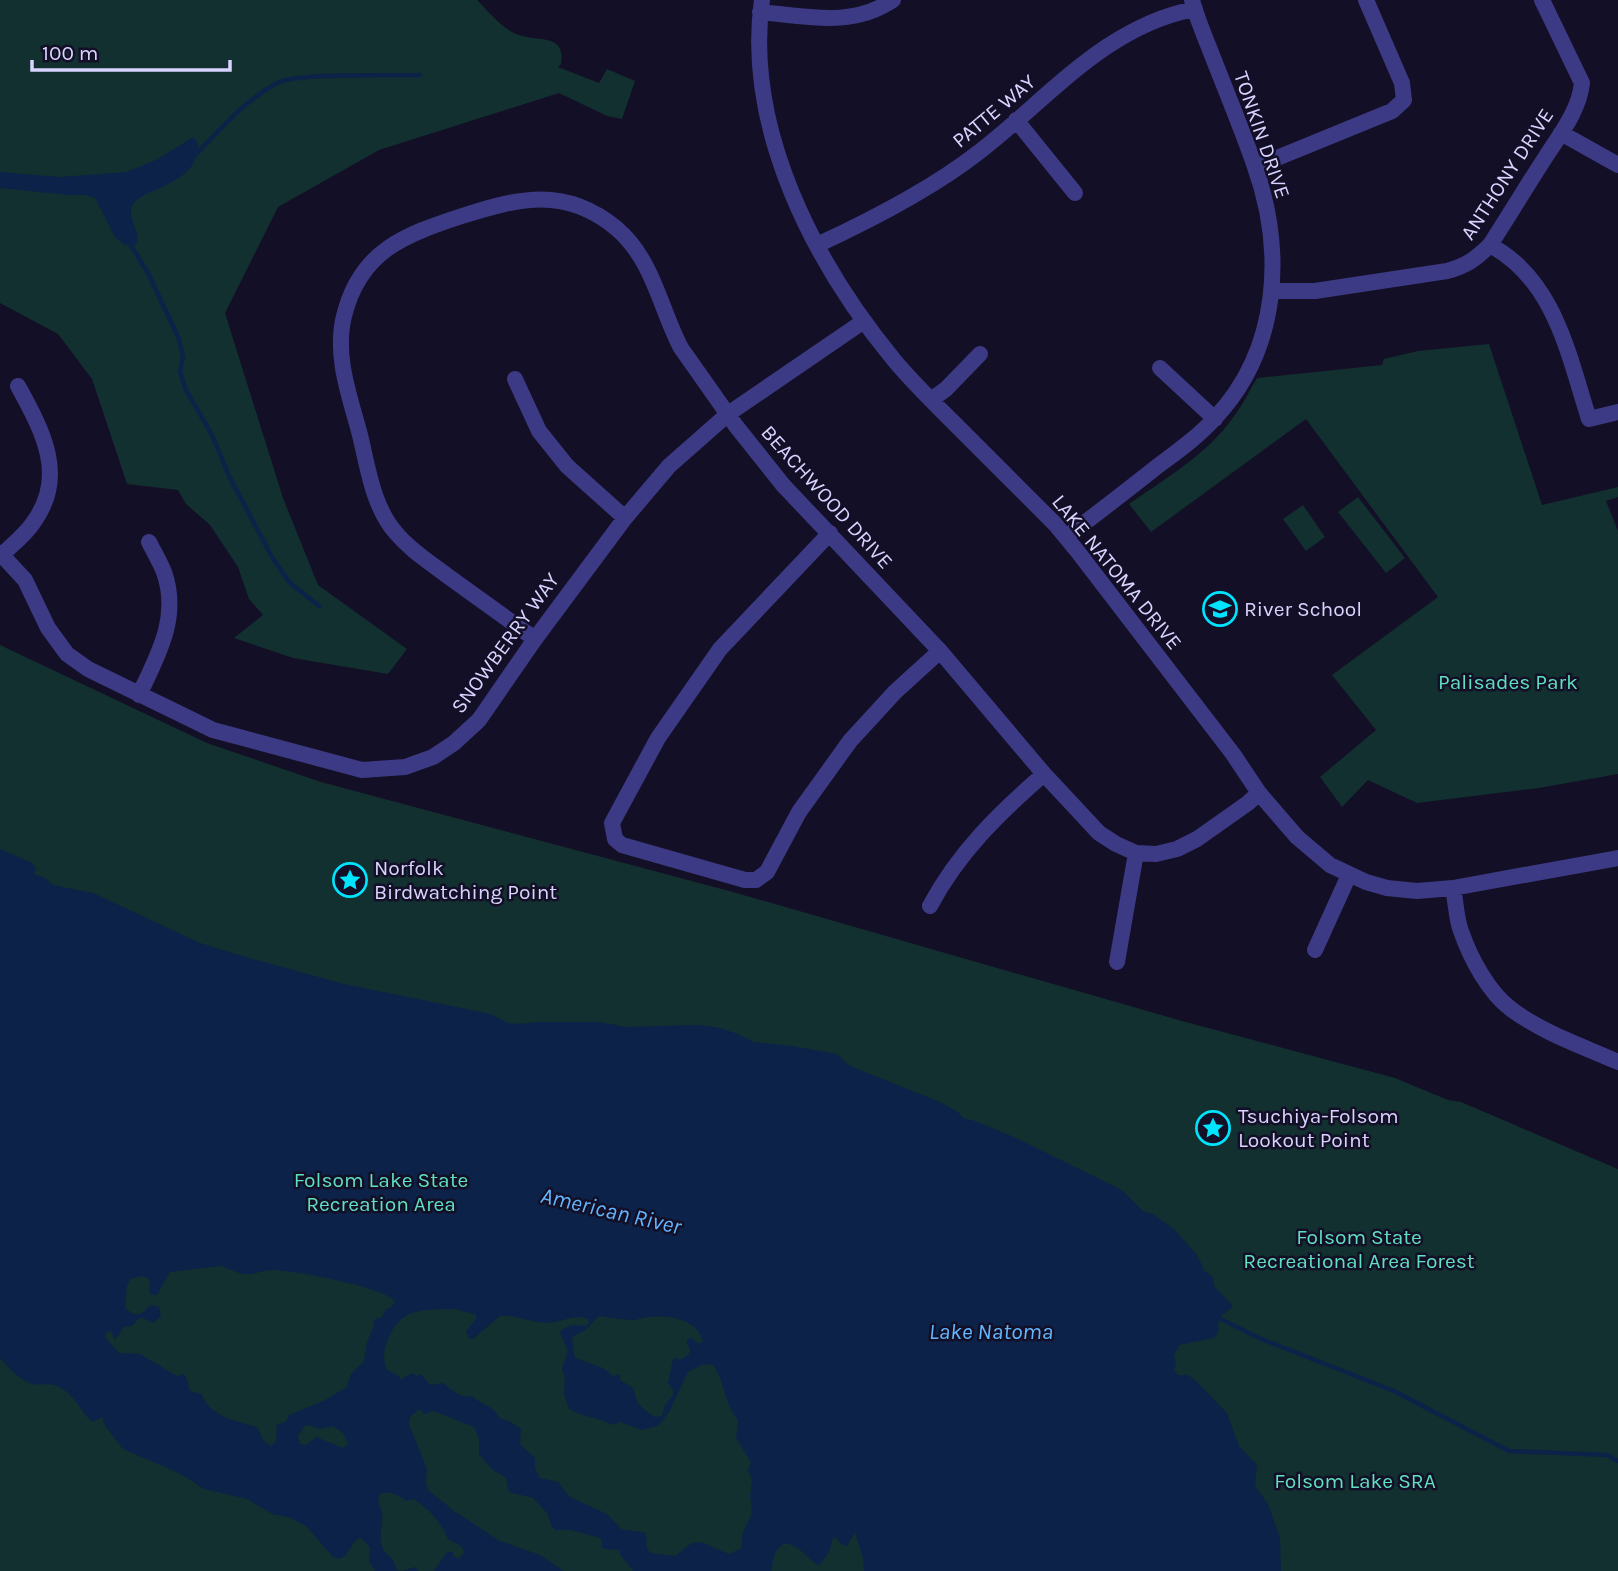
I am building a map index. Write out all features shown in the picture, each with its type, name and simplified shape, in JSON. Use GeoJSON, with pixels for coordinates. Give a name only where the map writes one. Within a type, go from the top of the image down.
{"type":"FeatureCollection","features":[{"type":"Feature","properties":{"kind":"street"},"geometry":{"type":"LineString","coordinates":[[761,6],[843,19],[874,11],[894,0]]}},
{"type":"Feature","properties":{"kind":"street"},"geometry":{"type":"LineString","coordinates":[[1255,167],[1392,111],[1404,100],[1402,83],[1366,0]]}},
{"type":"Feature","properties":{"kind":"street","name":"ANTHONY DRIVE"},"geometry":{"type":"LineString","coordinates":[[1273,291],[1315,291],[1447,271],[1466,266],[1490,245],[1576,108],[1582,83],[1542,0]]}},
{"type":"Feature","properties":{"kind":"street","name":"TONKIN DRIVE"},"geometry":{"type":"LineString","coordinates":[[1066,537],[1193,440],[1215,419],[1234,396],[1255,360],[1266,326],[1273,291],[1272,241],[1255,167],[1194,5]]}},
{"type":"Feature","properties":{"kind":"street","name":"PATTE WAY"},"geometry":{"type":"LineString","coordinates":[[817,245],[951,173],[981,151],[1092,55],[1116,39],[1149,22],[1194,5]]}},
{"type":"Feature","properties":{"kind":"street","name":"LAKE NATOMA DRIVE"},"geometry":{"type":"LineString","coordinates":[[761,6],[760,76],[769,128],[787,181],[837,282],[896,362],[1066,537],[1259,793],[1312,852],[1349,875],[1387,888],[1417,891],[1453,888],[1618,858]]}},
{"type":"Feature","properties":{"kind":"street"},"geometry":{"type":"LineString","coordinates":[[1016,120],[1075,193]]}},
{"type":"Feature","properties":{"kind":"street"},"geometry":{"type":"LineString","coordinates":[[1561,132],[1618,165]]}},
{"type":"Feature","properties":{"kind":"street","name":"BEACHWOOD DRIVE"},"geometry":{"type":"LineString","coordinates":[[534,639],[413,551],[396,533],[377,501],[342,367],[340,341],[352,291],[374,260],[394,243],[416,231],[513,201],[548,200],[586,209],[619,230],[636,249],[648,269],[681,348],[769,469],[940,651],[1044,774],[1099,833],[1116,845],[1136,853]]}},
{"type":"Feature","properties":{"kind":"street"},"geometry":{"type":"LineString","coordinates":[[1490,245],[1523,269],[1549,302],[1558,321],[1588,419],[1618,412]]}},
{"type":"Feature","properties":{"kind":"street","name":"SNOWBERRY WAY"},"geometry":{"type":"LineString","coordinates":[[1,553],[25,580],[48,628],[67,654],[88,669],[213,730],[362,770],[405,767],[433,757],[454,743],[479,720],[534,639],[625,518],[669,466],[728,414],[864,321]]}},
{"type":"Feature","properties":{"kind":"street"},"geometry":{"type":"LineString","coordinates":[[931,400],[946,389],[980,354]]}},
{"type":"Feature","properties":{"kind":"street"},"geometry":{"type":"LineString","coordinates":[[1160,368],[1215,419]]}},
{"type":"Feature","properties":{"kind":"street"},"geometry":{"type":"LineString","coordinates":[[515,379],[539,431],[567,466],[625,518]]}},
{"type":"Feature","properties":{"kind":"street"},"geometry":{"type":"LineString","coordinates":[[1,553],[37,518],[45,500],[50,472],[46,443],[18,386]]}},
{"type":"Feature","properties":{"kind":"street"},"geometry":{"type":"LineString","coordinates":[[830,533],[720,649],[694,685],[658,738],[612,823],[615,839],[622,845],[745,880],[756,880],[767,872],[799,812],[850,741],[895,692],[940,651]]}},
{"type":"Feature","properties":{"kind":"street"},"geometry":{"type":"LineString","coordinates":[[139,695],[169,622],[169,597],[164,572],[149,542]]}},
{"type":"Feature","properties":{"kind":"street"},"geometry":{"type":"LineString","coordinates":[[930,906],[960,857],[997,815],[1044,774]]}},
{"type":"Feature","properties":{"kind":"street"},"geometry":{"type":"LineString","coordinates":[[1117,962],[1136,853],[1156,854],[1177,849],[1197,839],[1259,793]]}},
{"type":"Feature","properties":{"kind":"street"},"geometry":{"type":"LineString","coordinates":[[1315,950],[1349,875]]}},
{"type":"Feature","properties":{"kind":"street"},"geometry":{"type":"LineString","coordinates":[[1453,888],[1460,930],[1471,954],[1491,988],[1509,1008],[1549,1032],[1618,1062]]}},
{"type":"Feature","properties":{"kind":"green space"},"geometry":{"type":"Polygon","coordinates":[[[0,0],[477,0],[507,29],[519,35],[555,43],[561,54],[561,64],[558,67],[599,83],[607,69],[635,81],[622,119],[607,116],[559,93],[379,150],[278,207],[225,313],[283,498],[318,585],[407,649],[388,674],[293,658],[234,638],[263,615],[249,599],[238,567],[210,525],[186,504],[178,490],[127,484],[92,379],[58,334],[0,303],[0,0]]]}},
{"type":"Feature","properties":{"kind":"green space","name":"Palisades Park"},"geometry":{"type":"Polygon","coordinates":[[[1489,344],[1542,505],[1618,487],[1618,497],[1606,501],[1618,531],[1618,774],[1539,788],[1417,803],[1368,780],[1342,807],[1320,777],[1376,730],[1332,675],[1438,597],[1306,419],[1151,532],[1129,504],[1212,442],[1237,412],[1257,378],[1382,365],[1384,359],[1418,351],[1489,344]]]}},
{"type":"Feature","properties":{"kind":"green space"},"geometry":{"type":"Polygon","coordinates":[[[1358,497],[1405,558],[1386,573],[1338,512],[1358,497]]]}},
{"type":"Feature","properties":{"kind":"green space"},"geometry":{"type":"Polygon","coordinates":[[[1303,505],[1325,537],[1306,551],[1283,519],[1303,505]]]}},
{"type":"Feature","properties":{"kind":"green space","name":"Folsom Lake State Recreation Area"},"geometry":{"type":"Polygon","coordinates":[[[0,645],[207,743],[321,782],[733,892],[1182,1021],[1395,1078],[1448,1100],[1461,1102],[1618,1169],[1618,1571],[0,1571],[0,645]]]}},
{"type":"Feature","properties":{"kind":"water"},"geometry":{"type":"Polygon","coordinates":[[[193,137],[198,142],[191,167],[170,183],[143,196],[131,208],[137,234],[136,245],[125,245],[115,237],[95,198],[0,188],[0,172],[59,177],[127,172],[158,159],[193,137]]]}},
{"type":"Feature","properties":{"kind":"water","name":"Lake Natoma"},"geometry":{"type":"Polygon","coordinates":[[[0,849],[32,863],[36,868],[34,874],[53,885],[93,893],[200,943],[344,984],[491,1014],[508,1023],[600,1022],[626,1027],[698,1025],[720,1028],[754,1042],[837,1054],[850,1066],[940,1102],[963,1118],[1014,1137],[1122,1190],[1144,1212],[1153,1214],[1174,1229],[1197,1255],[1205,1271],[1213,1277],[1214,1286],[1233,1306],[1220,1318],[1219,1330],[1214,1338],[1179,1345],[1174,1356],[1174,1370],[1178,1375],[1188,1375],[1196,1381],[1227,1413],[1239,1446],[1257,1465],[1255,1486],[1268,1504],[1280,1538],[1281,1571],[864,1571],[855,1532],[847,1546],[833,1538],[829,1552],[819,1566],[800,1550],[786,1543],[778,1548],[771,1571],[633,1571],[620,1554],[620,1550],[601,1547],[602,1540],[597,1537],[570,1530],[555,1530],[547,1513],[533,1498],[509,1492],[506,1478],[492,1469],[479,1454],[479,1439],[474,1427],[433,1411],[425,1414],[419,1409],[410,1417],[409,1424],[427,1469],[428,1490],[454,1511],[500,1541],[540,1555],[564,1571],[434,1571],[447,1552],[453,1552],[453,1556],[458,1559],[464,1553],[462,1547],[448,1539],[434,1517],[414,1499],[406,1501],[395,1494],[381,1493],[378,1501],[382,1515],[382,1546],[397,1570],[402,1571],[375,1571],[369,1561],[370,1547],[361,1538],[356,1540],[345,1556],[339,1559],[333,1557],[306,1526],[288,1517],[272,1514],[247,1499],[204,1489],[181,1474],[123,1449],[105,1426],[102,1417],[93,1422],[66,1391],[53,1385],[29,1383],[0,1358],[0,849]],[[221,1266],[170,1272],[157,1295],[150,1294],[149,1278],[142,1276],[130,1279],[127,1286],[125,1308],[139,1314],[150,1305],[159,1307],[161,1316],[153,1323],[143,1318],[138,1319],[132,1326],[124,1327],[115,1340],[111,1331],[107,1332],[105,1337],[119,1353],[140,1354],[177,1376],[184,1374],[190,1389],[202,1394],[210,1408],[225,1417],[257,1427],[264,1441],[271,1446],[276,1441],[277,1425],[286,1421],[289,1415],[325,1400],[347,1387],[351,1374],[364,1361],[367,1342],[374,1326],[373,1320],[382,1317],[395,1301],[357,1285],[285,1271],[270,1270],[246,1274],[221,1266]],[[456,1309],[423,1310],[406,1316],[392,1330],[385,1349],[387,1370],[401,1380],[411,1373],[417,1376],[421,1374],[430,1385],[443,1383],[457,1393],[473,1396],[490,1407],[499,1418],[521,1429],[520,1444],[535,1458],[535,1468],[540,1478],[558,1482],[570,1497],[607,1514],[621,1529],[646,1533],[647,1549],[651,1553],[676,1556],[684,1548],[697,1542],[730,1554],[741,1548],[743,1532],[752,1513],[752,1480],[748,1470],[751,1462],[736,1438],[738,1420],[713,1365],[704,1364],[688,1372],[669,1412],[658,1426],[641,1430],[621,1422],[612,1425],[569,1409],[564,1394],[565,1379],[562,1368],[568,1351],[560,1333],[572,1325],[586,1326],[588,1319],[575,1317],[548,1323],[500,1316],[473,1339],[469,1338],[466,1331],[476,1319],[476,1315],[456,1309]],[[599,1316],[572,1339],[575,1358],[603,1368],[613,1376],[620,1374],[620,1380],[633,1388],[638,1404],[654,1417],[662,1416],[665,1405],[673,1395],[668,1383],[673,1359],[677,1357],[680,1360],[689,1354],[686,1341],[691,1337],[697,1343],[703,1341],[695,1327],[672,1318],[647,1317],[631,1320],[599,1316]],[[304,1426],[298,1436],[300,1444],[306,1445],[316,1437],[343,1448],[348,1444],[344,1434],[333,1426],[319,1429],[304,1426]]]}},
{"type":"Feature","properties":{"kind":"water"},"geometry":{"type":"Polygon","coordinates":[[[415,1567],[419,1571],[402,1571],[415,1567]]]}},
{"type":"Feature","properties":{"kind":"waterway"},"geometry":{"type":"LineString","coordinates":[[194,156],[242,108],[263,91],[286,80],[322,76],[420,75]]}},
{"type":"Feature","properties":{"kind":"waterway"},"geometry":{"type":"LineString","coordinates":[[128,241],[148,273],[179,339],[183,358],[180,371],[185,388],[212,435],[229,476],[272,557],[289,582],[319,606]]}},
{"type":"Feature","properties":{"kind":"waterway"},"geometry":{"type":"LineString","coordinates":[[1217,1317],[1259,1338],[1394,1391],[1509,1451],[1607,1455],[1618,1461]]}},
{"type":"Feature","properties":{"kind":"place","name":"River School"},"geometry":{"type":"Point","coordinates":[1220,609]}},
{"type":"Feature","properties":{"kind":"place","name":"Norfolk Birdwatching Point"},"geometry":{"type":"Point","coordinates":[350,880]}},
{"type":"Feature","properties":{"kind":"place","name":"Tsuchiya-Folsom Lookout Point"},"geometry":{"type":"Point","coordinates":[1213,1128]}},
{"type":"Feature","properties":{"kind":"water label","name":"American River"},"geometry":{"type":"Point","coordinates":[611,1211]}},
{"type":"Feature","properties":{"kind":"park label","name":"Folsom State Recreational Area Forest"},"geometry":{"type":"Point","coordinates":[1359,1249]}},
{"type":"Feature","properties":{"kind":"park label","name":"Folsom Lake SRA"},"geometry":{"type":"Point","coordinates":[1355,1481]}}]}
